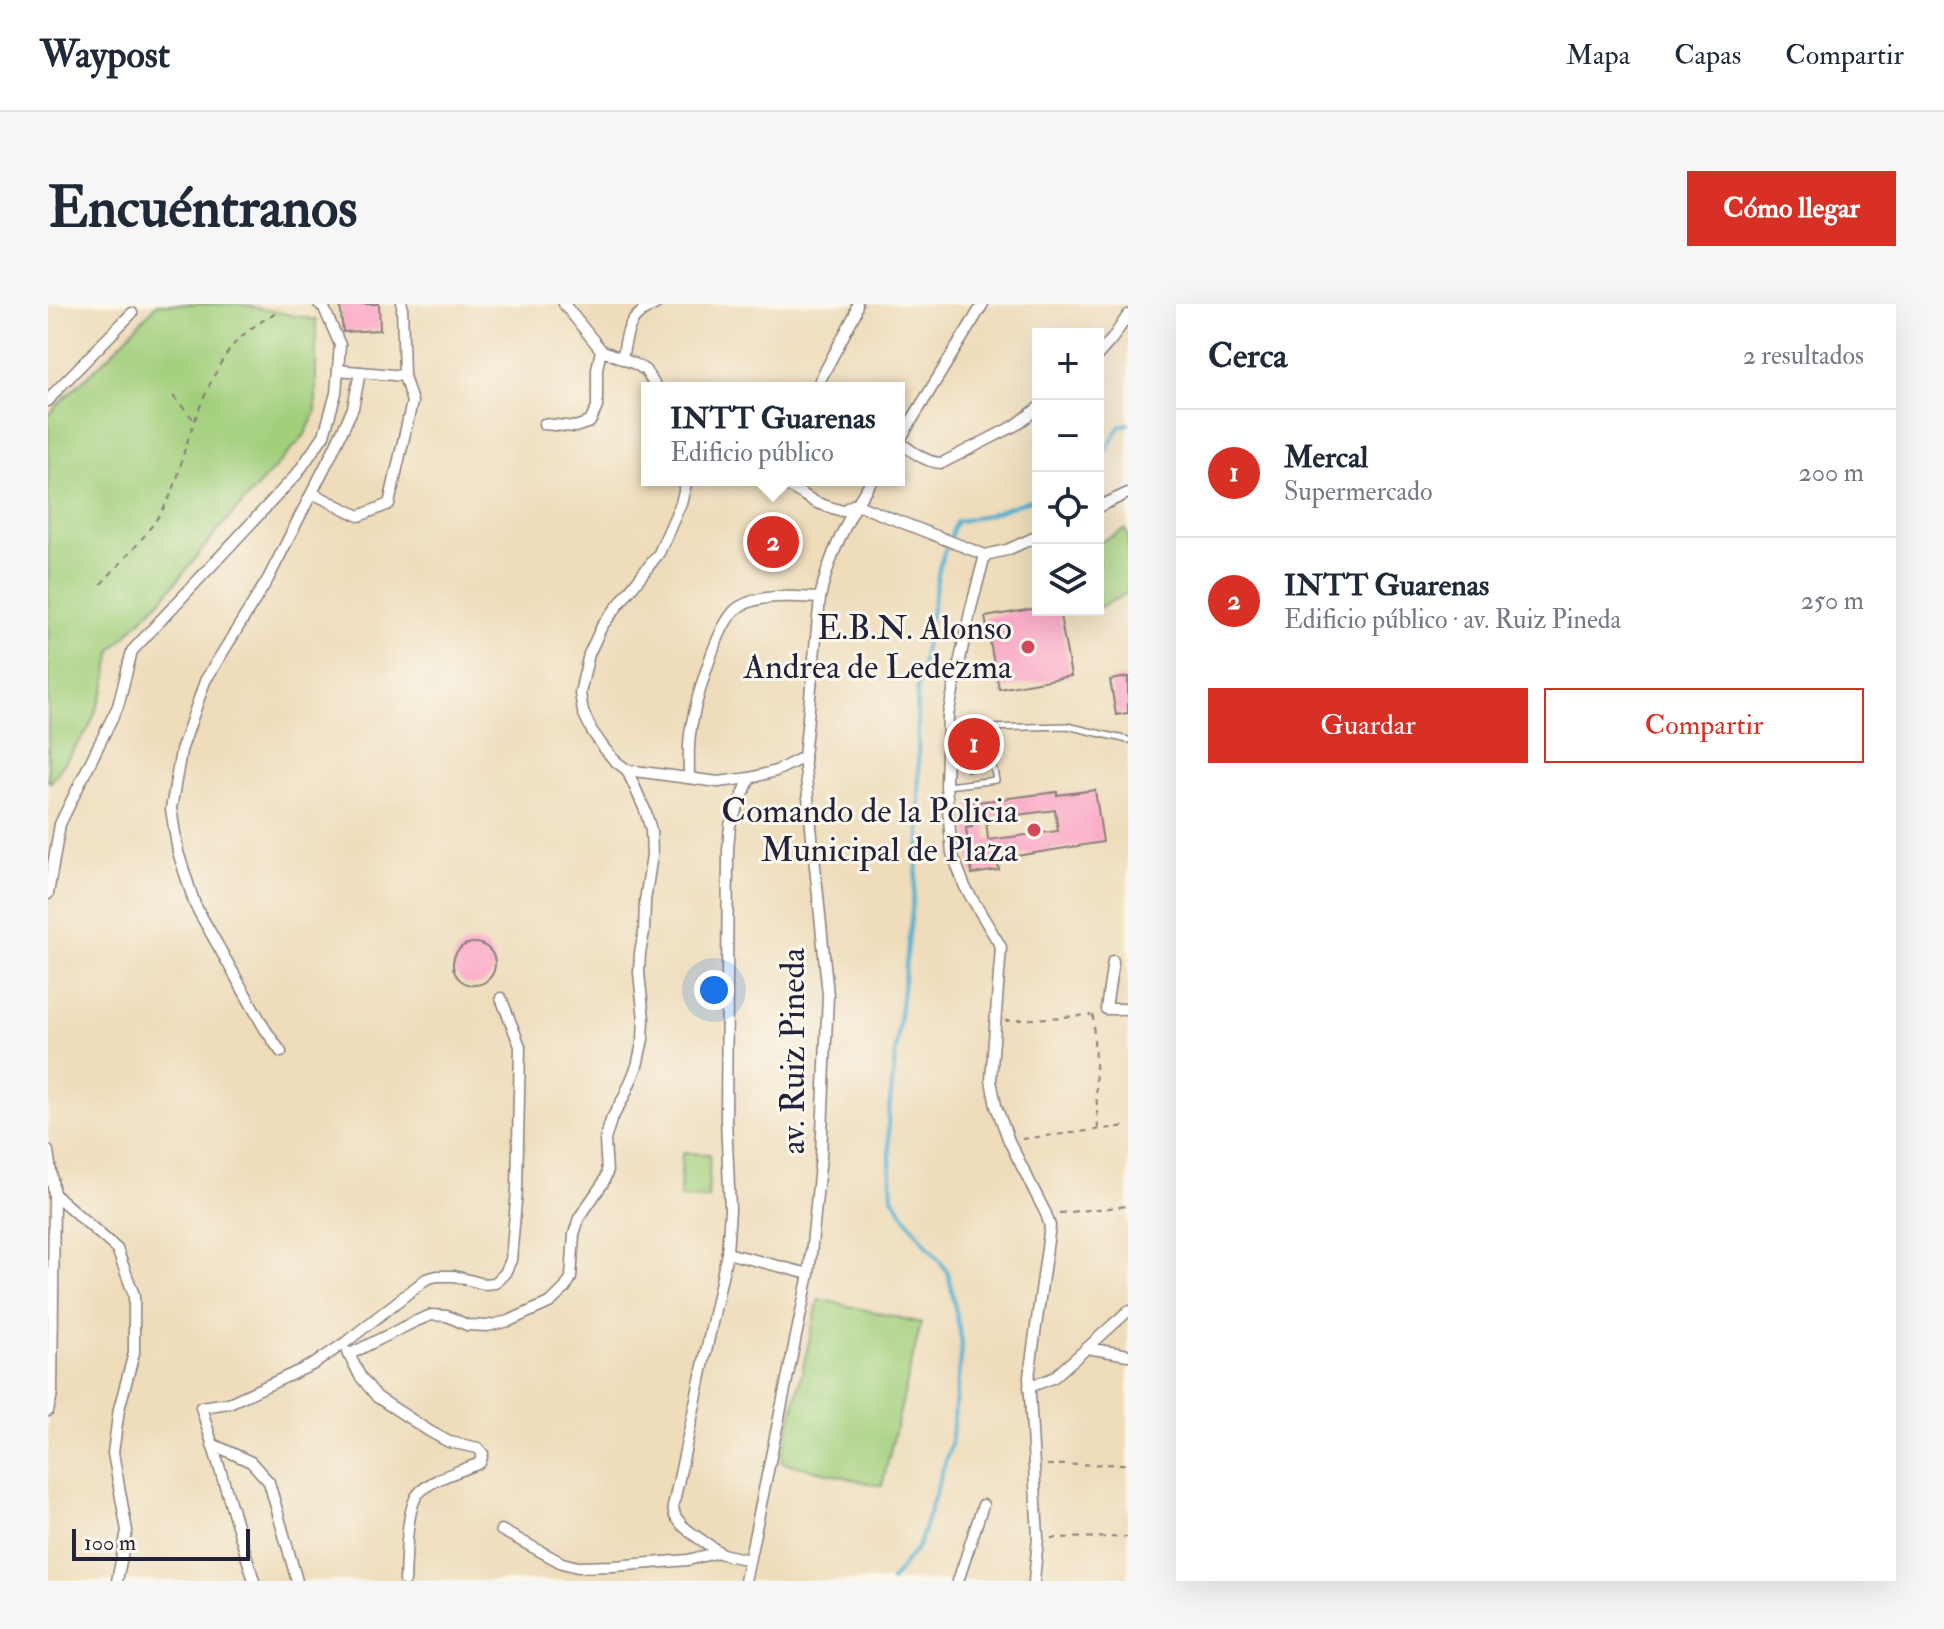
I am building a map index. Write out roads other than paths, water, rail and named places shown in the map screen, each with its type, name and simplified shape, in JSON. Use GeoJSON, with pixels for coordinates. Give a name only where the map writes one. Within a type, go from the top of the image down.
{"type":"FeatureCollection","features":[{"type":"Feature","properties":{"kind":"street"},"geometry":{"type":"LineString","coordinates":[[48,894],[54,823],[118,706],[132,651],[297,474],[324,435],[336,393],[340,345],[324,308],[319,304]]}},
{"type":"Feature","properties":{"kind":"street"},"geometry":{"type":"LineString","coordinates":[[312,493],[359,516],[389,504],[412,402],[404,376],[402,304]]}},
{"type":"Feature","properties":{"kind":"street"},"geometry":{"type":"LineString","coordinates":[[564,304],[601,350],[645,370],[653,382]]}},
{"type":"Feature","properties":{"kind":"street"},"geometry":{"type":"LineString","coordinates":[[622,359],[632,321],[643,310],[656,304]]}},
{"type":"Feature","properties":{"kind":"street"},"geometry":{"type":"LineString","coordinates":[[819,382],[856,309],[865,304]]}},
{"type":"Feature","properties":{"kind":"street"},"geometry":{"type":"LineString","coordinates":[[905,431],[983,304]]}},
{"type":"Feature","properties":{"kind":"street"},"geometry":{"type":"LineString","coordinates":[[48,401],[132,313]]}},
{"type":"Feature","properties":{"kind":"street"},"geometry":{"type":"LineString","coordinates":[[1104,348],[1128,315]]}},
{"type":"Feature","properties":{"kind":"street"},"geometry":{"type":"LineString","coordinates":[[544,424],[575,427],[590,422],[597,407],[597,369],[601,350]]}},
{"type":"Feature","properties":{"kind":"street"},"geometry":{"type":"LineString","coordinates":[[338,370],[404,376]]}},
{"type":"Feature","properties":{"kind":"street"},"geometry":{"type":"LineString","coordinates":[[281,1052],[195,905],[178,852],[171,809],[181,751],[205,681],[268,579],[312,493],[353,408],[360,372]]}},
{"type":"Feature","properties":{"kind":"street"},"geometry":{"type":"LineString","coordinates":[[905,445],[926,460],[942,463],[1016,425],[1032,413]]}},
{"type":"Feature","properties":{"kind":"street"},"geometry":{"type":"LineString","coordinates":[[348,1355],[431,1315],[447,1316],[467,1325],[487,1326],[509,1321],[551,1302],[571,1278],[574,1234],[585,1208],[607,1173],[605,1140],[611,1120],[637,1066],[643,1039],[639,973],[652,855],[651,830],[645,810],[627,770],[614,760],[592,731],[583,712],[580,693],[589,654],[602,626],[659,553],[685,486]]}},
{"type":"Feature","properties":{"kind":"street"},"geometry":{"type":"LineString","coordinates":[[788,486],[817,503],[839,510],[855,504],[985,555],[1007,550],[1032,539]]}},
{"type":"Feature","properties":{"kind":"street","name":"av. Ruiz Pineda"},"geometry":{"type":"LineString","coordinates":[[745,1581],[809,1274],[821,1156],[828,995],[804,757],[820,598],[823,581],[855,504],[868,486]]}},
{"type":"Feature","properties":{"kind":"street"},"geometry":{"type":"LineString","coordinates":[[1104,504],[1128,493]]}},
{"type":"Feature","properties":{"kind":"street"},"geometry":{"type":"LineString","coordinates":[[985,555],[948,715],[946,786],[952,853],[965,887],[1001,947],[991,1080],[996,1106],[1009,1141],[1050,1226],[1029,1377],[1038,1538],[1034,1581]]}},
{"type":"Feature","properties":{"kind":"street"},"geometry":{"type":"LineString","coordinates":[[689,778],[688,748],[695,711],[704,678],[730,614],[741,606],[760,600],[820,598]]}},
{"type":"Feature","properties":{"kind":"street"},"geometry":{"type":"LineString","coordinates":[[627,770],[718,782],[776,771],[804,757]]}},
{"type":"Feature","properties":{"kind":"street"},"geometry":{"type":"LineString","coordinates":[[749,1560],[719,1552],[683,1526],[675,1516],[673,1507],[727,1253],[730,1210],[726,1119],[728,850],[730,825],[750,778]]}},
{"type":"Feature","properties":{"kind":"street"},"geometry":{"type":"LineString","coordinates":[[1113,961],[1106,1009],[1128,1009]]}},
{"type":"Feature","properties":{"kind":"street"},"geometry":{"type":"LineString","coordinates":[[254,1581],[201,1407],[229,1403],[314,1364],[426,1279],[454,1276],[484,1284],[495,1283],[505,1273],[511,1260],[517,1189],[521,1072],[520,1046],[501,998]]}},
{"type":"Feature","properties":{"kind":"street"},"geometry":{"type":"LineString","coordinates":[[48,1151],[54,1194],[52,1394],[48,1411]]}},
{"type":"Feature","properties":{"kind":"street"},"geometry":{"type":"LineString","coordinates":[[54,1194],[117,1249],[134,1295],[134,1353],[119,1409],[113,1453],[127,1531],[117,1581]]}},
{"type":"Feature","properties":{"kind":"street"},"geometry":{"type":"LineString","coordinates":[[727,1253],[809,1274]]}},
{"type":"Feature","properties":{"kind":"street"},"geometry":{"type":"LineString","coordinates":[[1029,1387],[1053,1378],[1128,1311]]}},
{"type":"Feature","properties":{"kind":"street"},"geometry":{"type":"LineString","coordinates":[[346,1342],[348,1355],[377,1397],[449,1442],[478,1448],[483,1454],[480,1463],[434,1482],[419,1493],[411,1507],[405,1581]]}},
{"type":"Feature","properties":{"kind":"street"},"geometry":{"type":"LineString","coordinates":[[1087,1348],[1128,1355]]}},
{"type":"Feature","properties":{"kind":"street"},"geometry":{"type":"LineString","coordinates":[[212,1444],[251,1462],[269,1482],[297,1581]]}},
{"type":"Feature","properties":{"kind":"street"},"geometry":{"type":"LineString","coordinates":[[958,1581],[983,1505]]}},
{"type":"Feature","properties":{"kind":"street"},"geometry":{"type":"LineString","coordinates":[[501,1530],[562,1563],[578,1567],[688,1560],[719,1552]]}},
{"type":"Feature","properties":{"kind":"lane"},"geometry":{"type":"LineString","coordinates":[[946,786],[996,780],[985,728],[1067,726],[1128,740]]}},
{"type":"Feature","properties":{"kind":"waterway"},"geometry":{"type":"LineString","coordinates":[[1104,454],[1120,426],[1128,424]]}},
{"type":"Feature","properties":{"kind":"waterway"},"geometry":{"type":"LineString","coordinates":[[891,1581],[919,1545],[951,1444],[962,1343],[948,1272],[892,1197],[888,1119],[920,840],[917,692],[940,564],[956,522],[1032,499]]}},
{"type":"Feature","properties":{"kind":"place","name":"INTT Guarenas"},"geometry":{"type":"Point","coordinates":[773,542]}},
{"type":"Feature","properties":{"kind":"place","name":"E.B.N. Alonso Andrea de Ledezma"},"geometry":{"type":"Point","coordinates":[1028,647]}},
{"type":"Feature","properties":{"kind":"place","name":"Mercal"},"geometry":{"type":"Point","coordinates":[974,744]}},
{"type":"Feature","properties":{"kind":"place","name":"Comando de la Policia Municipal de Plaza"},"geometry":{"type":"Point","coordinates":[1034,830]}}]}
